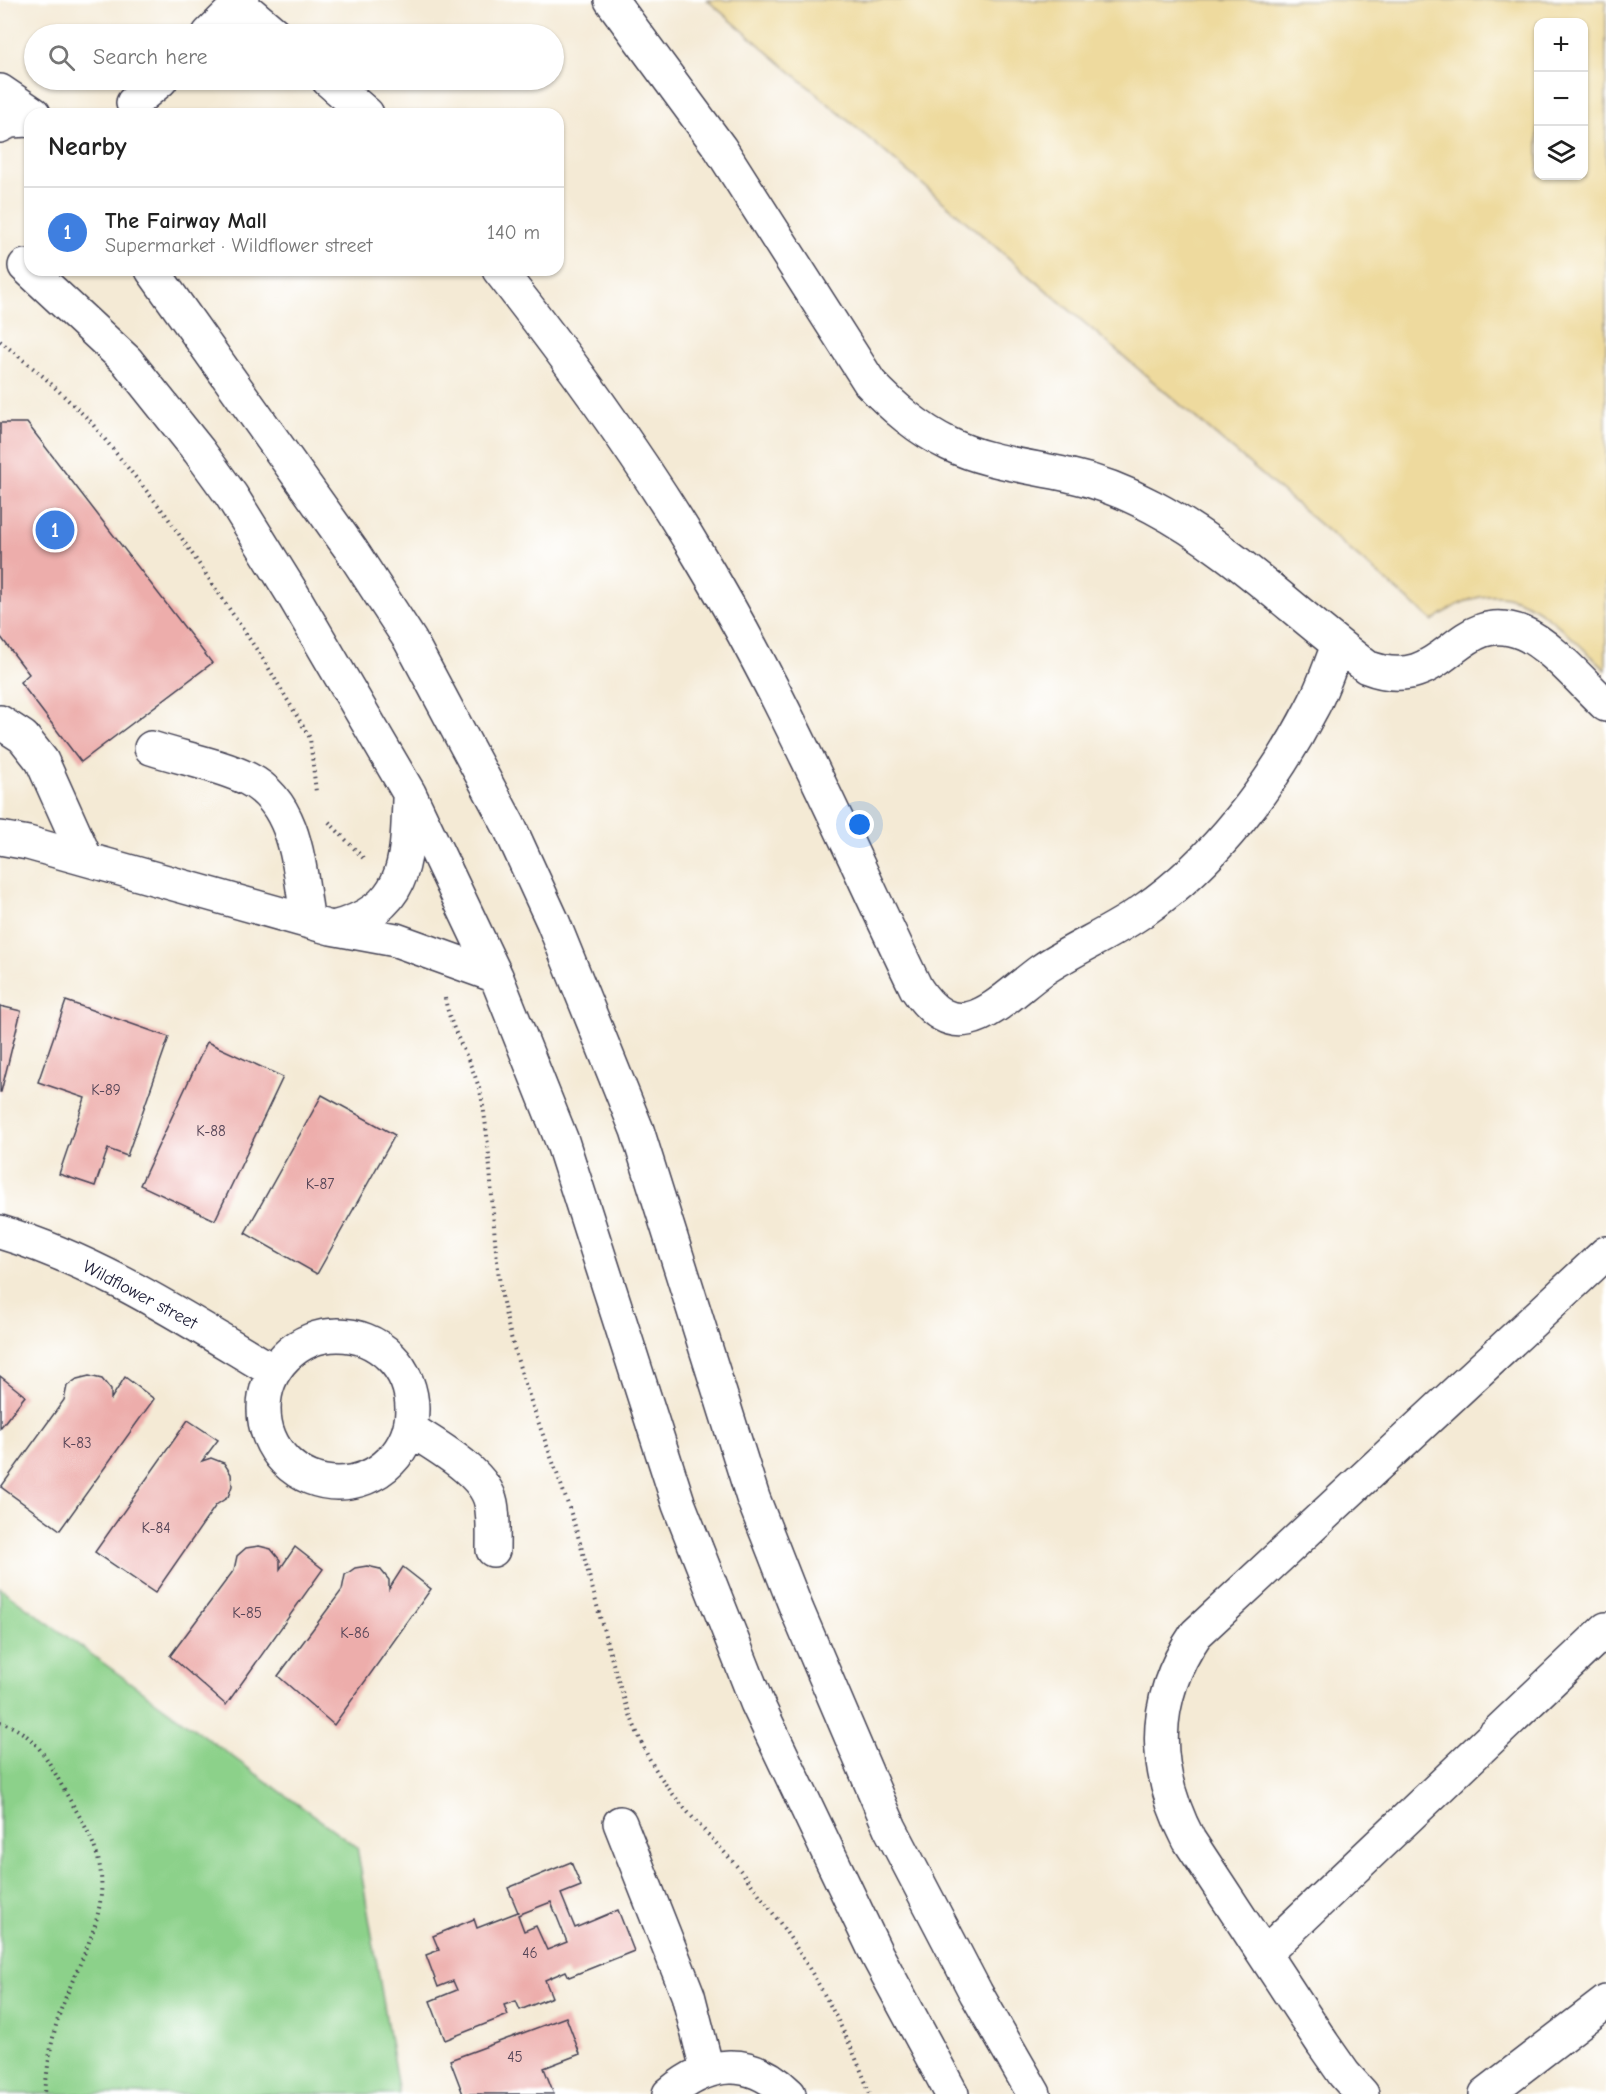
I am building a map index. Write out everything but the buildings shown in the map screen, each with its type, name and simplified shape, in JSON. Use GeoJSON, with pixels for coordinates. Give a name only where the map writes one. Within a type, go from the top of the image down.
{"type":"FeatureCollection","features":[{"type":"Feature","properties":{"kind":"street"},"geometry":{"type":"LineString","coordinates":[[611,0],[720,148],[870,383],[919,427],[950,445],[984,457],[1071,475],[1150,505],[1194,530],[1367,668],[1384,674],[1402,675],[1420,671],[1437,662],[1461,640],[1476,632],[1508,628],[1536,640],[1606,705]]}},
{"type":"Feature","properties":{"kind":"street"},"geometry":{"type":"LineString","coordinates":[[218,24],[239,1],[264,24]]}},
{"type":"Feature","properties":{"kind":"street"},"geometry":{"type":"LineString","coordinates":[[134,103],[149,90]]}},
{"type":"Feature","properties":{"kind":"street"},"geometry":{"type":"LineString","coordinates":[[339,90],[360,108]]}},
{"type":"Feature","properties":{"kind":"street"},"geometry":{"type":"LineString","coordinates":[[0,92],[25,108]]}},
{"type":"Feature","properties":{"kind":"street"},"geometry":{"type":"LineString","coordinates":[[0,126],[10,121],[24,120]]}},
{"type":"Feature","properties":{"kind":"street"},"geometry":{"type":"LineString","coordinates":[[25,276],[127,361],[199,451],[231,495],[298,603],[409,793],[496,976],[562,1141],[679,1505],[757,1703],[862,1924],[952,2094]]}},
{"type":"Feature","properties":{"kind":"street"},"geometry":{"type":"LineString","coordinates":[[156,276],[314,497],[410,640],[509,826],[553,922],[636,1130],[753,1498],[796,1610],[890,1828],[965,1973],[1034,2094]]}},
{"type":"Feature","properties":{"kind":"street"},"geometry":{"type":"LineString","coordinates":[[504,276],[601,405],[703,561],[761,667],[916,988],[925,1002],[938,1013],[954,1018],[970,1019],[987,1014],[1042,970],[1144,910],[1179,881],[1212,849],[1251,804],[1284,757],[1313,707],[1338,645]]}},
{"type":"Feature","properties":{"kind":"street"},"geometry":{"type":"LineString","coordinates":[[0,722],[23,737],[42,761],[86,859]]}},
{"type":"Feature","properties":{"kind":"street"},"geometry":{"type":"LineString","coordinates":[[151,748],[248,779],[276,802],[292,834],[319,925]]}},
{"type":"Feature","properties":{"kind":"street"},"geometry":{"type":"LineString","coordinates":[[319,925],[363,918],[389,894],[403,870],[407,856],[409,793]]}},
{"type":"Feature","properties":{"kind":"street"},"geometry":{"type":"LineString","coordinates":[[0,838],[86,859],[319,925],[373,934],[496,976]]}},
{"type":"Feature","properties":{"kind":"street","name":"Wildflower street"},"geometry":{"type":"LineString","coordinates":[[0,1232],[28,1240],[99,1271],[273,1371]]}},
{"type":"Feature","properties":{"kind":"street"},"geometry":{"type":"LineString","coordinates":[[1362,2094],[1339,2067],[1189,1840],[1175,1813],[1166,1784],[1161,1755],[1161,1724],[1167,1695],[1184,1653],[1196,1634],[1606,1253]]}},
{"type":"Feature","properties":{"kind":"street"},"geometry":{"type":"LineString","coordinates":[[325,1335],[346,1335],[367,1340],[386,1352],[400,1367],[409,1386],[413,1408],[410,1428],[402,1448],[388,1464],[370,1476],[350,1483],[329,1483],[309,1477],[290,1467],[276,1451],[267,1432],[263,1411],[265,1390],[273,1371],[287,1354],[305,1342],[325,1335]]}},
{"type":"Feature","properties":{"kind":"street"},"geometry":{"type":"LineString","coordinates":[[410,1428],[470,1471],[487,1490],[493,1514],[493,1550]]}},
{"type":"Feature","properties":{"kind":"street"},"geometry":{"type":"LineString","coordinates":[[1264,1954],[1606,1629]]}},
{"type":"Feature","properties":{"kind":"street"},"geometry":{"type":"LineString","coordinates":[[620,1823],[688,1995],[707,2069]]}},
{"type":"Feature","properties":{"kind":"street"},"geometry":{"type":"LineString","coordinates":[[1486,2094],[1606,2002]]}},
{"type":"Feature","properties":{"kind":"street"},"geometry":{"type":"LineString","coordinates":[[669,2094],[686,2080],[707,2069],[731,2066],[755,2070],[776,2082],[789,2094]]}},
{"type":"Feature","properties":{"kind":"path"},"geometry":{"type":"LineString","coordinates":[[0,341],[90,421],[166,515],[217,588],[310,738],[317,801]]}},
{"type":"Feature","properties":{"kind":"path"},"geometry":{"type":"LineString","coordinates":[[326,819],[365,860],[389,894]]}},
{"type":"Feature","properties":{"kind":"path"},"geometry":{"type":"LineString","coordinates":[[418,948],[440,967],[447,1012],[472,1067],[481,1097],[495,1246],[511,1337],[531,1404],[575,1527],[607,1646],[642,1744],[662,1781],[687,1815],[745,1877],[776,1919],[832,2011],[857,2059],[870,2094]]}},
{"type":"Feature","properties":{"kind":"path"},"geometry":{"type":"LineString","coordinates":[[0,1722],[19,1729],[35,1740],[46,1756],[96,1849],[100,1878],[99,1906],[93,1934],[57,2022],[49,2055],[45,2094]]}},
{"type":"Feature","properties":{"kind":"green space"},"geometry":{"type":"Polygon","coordinates":[[[0,1588],[357,1847],[399,2094],[0,2094],[0,1588]]]}},
{"type":"Feature","properties":{"kind":"sand"},"geometry":{"type":"Polygon","coordinates":[[[707,0],[1606,0],[1606,670],[1567,633],[1527,604],[1506,597],[1484,596],[1460,604],[1433,621],[707,0]]]}},
{"type":"Feature","properties":{"kind":"place","name":"The Fairway Mall"},"geometry":{"type":"Point","coordinates":[55,530]}}]}
